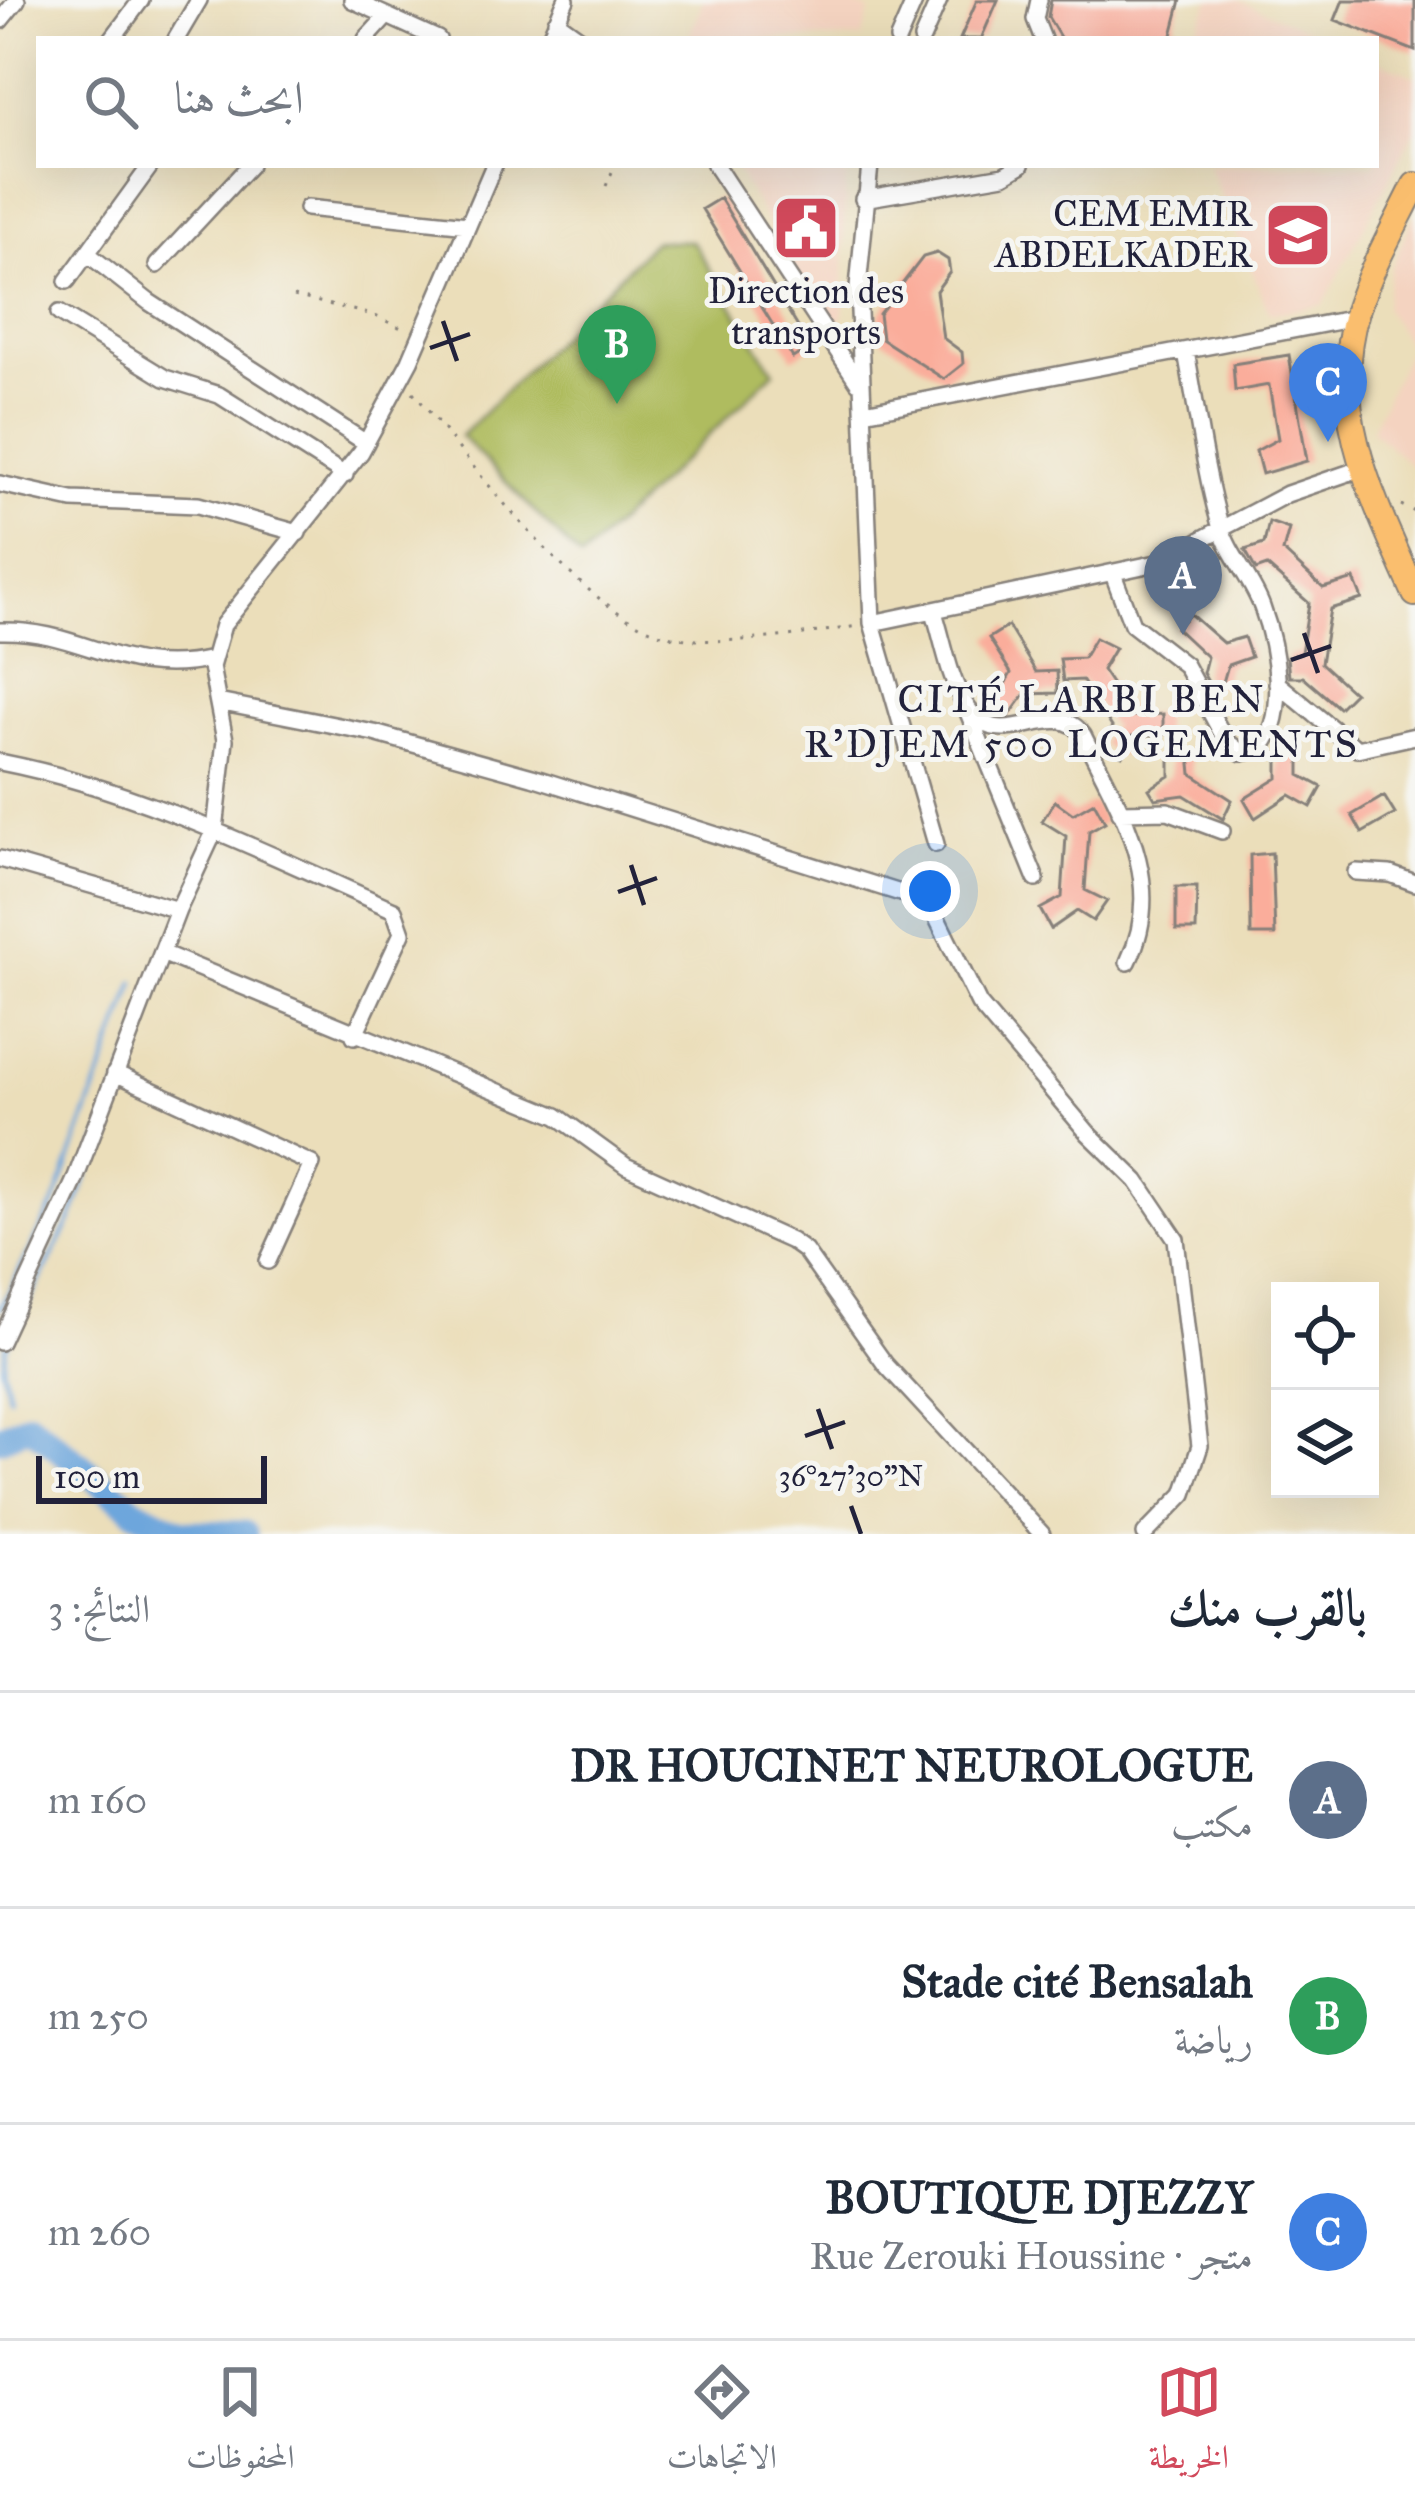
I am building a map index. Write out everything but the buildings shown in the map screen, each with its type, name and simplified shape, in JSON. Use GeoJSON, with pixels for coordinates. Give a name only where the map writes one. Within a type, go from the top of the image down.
{"type":"FeatureCollection","features":[{"type":"Feature","properties":{"kind":"main road"},"geometry":{"type":"LineString","coordinates":[[1415,185],[1355,318],[1350,401],[1360,469],[1415,594]]}},
{"type":"Feature","properties":{"kind":"street"},"geometry":{"type":"LineString","coordinates":[[0,21],[17,0]]}},
{"type":"Feature","properties":{"kind":"street"},"geometry":{"type":"LineString","coordinates":[[114,36],[141,0]]}},
{"type":"Feature","properties":{"kind":"street"},"geometry":{"type":"LineString","coordinates":[[178,36],[199,0]]}},
{"type":"Feature","properties":{"kind":"street"},"geometry":{"type":"LineString","coordinates":[[352,0],[431,36]]}},
{"type":"Feature","properties":{"kind":"street"},"geometry":{"type":"LineString","coordinates":[[550,36],[566,0]]}},
{"type":"Feature","properties":{"kind":"street"},"geometry":{"type":"LineString","coordinates":[[899,36],[915,0]]}},
{"type":"Feature","properties":{"kind":"street"},"geometry":{"type":"LineString","coordinates":[[923,36],[938,0]]}},
{"type":"Feature","properties":{"kind":"street"},"geometry":{"type":"LineString","coordinates":[[1039,0],[1035,19],[1042,36]]}},
{"type":"Feature","properties":{"kind":"street"},"geometry":{"type":"LineString","coordinates":[[369,36],[386,17]]}},
{"type":"Feature","properties":{"kind":"street"},"geometry":{"type":"LineString","coordinates":[[556,21],[577,36]]}},
{"type":"Feature","properties":{"kind":"street"},"geometry":{"type":"LineString","coordinates":[[67,281],[150,168]]}},
{"type":"Feature","properties":{"kind":"street"},"geometry":{"type":"LineString","coordinates":[[157,265],[247,168]]}},
{"type":"Feature","properties":{"kind":"street"},"geometry":{"type":"LineString","coordinates":[[1,1336],[74,1182],[178,910],[215,830],[225,740],[211,678],[231,609],[298,533],[366,443],[402,379],[493,168]]}},
{"type":"Feature","properties":{"kind":"street"},"geometry":{"type":"LineString","coordinates":[[717,168],[859,385]]}},
{"type":"Feature","properties":{"kind":"street"},"geometry":{"type":"LineString","coordinates":[[869,168],[863,200],[859,385],[872,623],[936,844]]}},
{"type":"Feature","properties":{"kind":"street"},"geometry":{"type":"LineString","coordinates":[[863,200],[1004,175],[1016,168]]}},
{"type":"Feature","properties":{"kind":"street"},"geometry":{"type":"LineString","coordinates":[[307,208],[468,225]]}},
{"type":"Feature","properties":{"kind":"street"},"geometry":{"type":"LineString","coordinates":[[88,254],[148,302],[366,443]]}},
{"type":"Feature","properties":{"kind":"street"},"geometry":{"type":"LineString","coordinates":[[58,313],[165,378],[219,394],[345,475]]}},
{"type":"Feature","properties":{"kind":"street"},"geometry":{"type":"LineString","coordinates":[[864,412],[1355,318]]}},
{"type":"Feature","properties":{"kind":"street"},"geometry":{"type":"LineString","coordinates":[[1113,574],[1132,624],[1184,665],[1234,749],[1251,753],[1265,744],[1277,683],[1262,607],[1220,529],[1186,352]]}},
{"type":"Feature","properties":{"kind":"street"},"geometry":{"type":"LineString","coordinates":[[872,623],[1157,563],[1287,494],[1360,469]]}},
{"type":"Feature","properties":{"kind":"street"},"geometry":{"type":"LineString","coordinates":[[0,484],[72,500],[198,505],[298,533]]}},
{"type":"Feature","properties":{"kind":"street"},"geometry":{"type":"LineString","coordinates":[[934,612],[965,705],[1036,879]]}},
{"type":"Feature","properties":{"kind":"street"},"geometry":{"type":"LineString","coordinates":[[0,631],[59,638],[142,666],[213,659]]}},
{"type":"Feature","properties":{"kind":"street"},"geometry":{"type":"LineString","coordinates":[[1277,683],[1357,749],[1415,736]]}},
{"type":"Feature","properties":{"kind":"street"},"geometry":{"type":"LineString","coordinates":[[218,702],[374,733],[532,777],[929,902],[979,1004],[1088,1133],[1137,1181],[1176,1239],[1200,1446],[1184,1494],[1145,1534]]}},
{"type":"Feature","properties":{"kind":"street"},"geometry":{"type":"LineString","coordinates":[[965,705],[996,727],[1015,730],[1059,717],[1074,722],[1139,858],[1146,899],[1140,939],[1128,962]]}},
{"type":"Feature","properties":{"kind":"street"},"geometry":{"type":"LineString","coordinates":[[0,762],[73,778],[215,830],[394,910],[401,918],[402,933],[354,1036]]}},
{"type":"Feature","properties":{"kind":"street"},"geometry":{"type":"LineString","coordinates":[[1120,812],[1168,812],[1222,831]]}},
{"type":"Feature","properties":{"kind":"street"},"geometry":{"type":"LineString","coordinates":[[0,860],[178,910]]}},
{"type":"Feature","properties":{"kind":"street"},"geometry":{"type":"LineString","coordinates":[[1356,872],[1390,874],[1415,884]]}},
{"type":"Feature","properties":{"kind":"street"},"geometry":{"type":"LineString","coordinates":[[162,953],[556,1116],[626,1166],[791,1241],[805,1251],[885,1364],[1042,1534]]}},
{"type":"Feature","properties":{"kind":"street"},"geometry":{"type":"LineString","coordinates":[[115,1073],[312,1164],[268,1261]]}},
{"type":"Feature","properties":{"kind":"path"},"geometry":{"type":"LineString","coordinates":[[606,186],[614,168]]}},
{"type":"Feature","properties":{"kind":"path"},"geometry":{"type":"LineString","coordinates":[[294,296],[374,315],[420,337]]}},
{"type":"Feature","properties":{"kind":"path"},"geometry":{"type":"LineString","coordinates":[[402,379],[538,541],[612,605],[650,630],[689,640],[872,623]]}},
{"type":"Feature","properties":{"kind":"shaded area"},"geometry":{"type":"Polygon","coordinates":[[[703,0],[840,0],[870,11],[863,36],[689,36],[703,0]]]}},
{"type":"Feature","properties":{"kind":"shaded area"},"geometry":{"type":"Polygon","coordinates":[[[1210,0],[1238,0],[1321,36],[1194,36],[1210,0]]]}},
{"type":"Feature","properties":{"kind":"shaded area","name":"CEM EMIR ABDELKADER"},"geometry":{"type":"Polygon","coordinates":[[[1379,61],[1415,76],[1415,130],[1323,305],[1270,314],[1209,168],[1379,168],[1379,61]]]}},
{"type":"Feature","properties":{"kind":"shaded area"},"geometry":{"type":"Polygon","coordinates":[[[736,168],[846,168],[843,318],[828,327],[736,168]]]}},
{"type":"Feature","properties":{"kind":"shaded area"},"geometry":{"type":"Polygon","coordinates":[[[1415,212],[1415,347],[1407,344],[1385,308],[1390,271],[1415,212]]]}},
{"type":"Feature","properties":{"kind":"shaded area"},"geometry":{"type":"Polygon","coordinates":[[[1407,353],[1415,356],[1415,469],[1371,430],[1407,353]]]}},
{"type":"Feature","properties":{"kind":"green space"},"geometry":{"type":"Polygon","coordinates":[[[654,241],[692,241],[774,372],[581,559],[461,436],[654,241]]]}},
{"type":"Feature","properties":{"kind":"waterway"},"geometry":{"type":"LineString","coordinates":[[0,1309],[54,1204],[135,982]]}},
{"type":"Feature","properties":{"kind":"waterway"},"geometry":{"type":"LineString","coordinates":[[125,1072],[151,1005]]}},
{"type":"Feature","properties":{"kind":"waterway"},"geometry":{"type":"LineString","coordinates":[[9,1396],[3,1368],[6,1347],[72,1217],[121,1083]]}},
{"type":"Feature","properties":{"kind":"waterway"},"geometry":{"type":"LineString","coordinates":[[0,1438],[29,1424],[135,1510],[182,1533],[244,1534]]}},
{"type":"Feature","properties":{"kind":"place","name":"Direction des transports"},"geometry":{"type":"Point","coordinates":[806,228]}},
{"type":"Feature","properties":{"kind":"place","name":"CEM EMIR ABDELKADER"},"geometry":{"type":"Point","coordinates":[1298,235]}},
{"type":"Feature","properties":{"kind":"place","name":"Stade cité Bensalah"},"geometry":{"type":"Point","coordinates":[617,404]}},
{"type":"Feature","properties":{"kind":"place","name":"BOUTIQUE DJEZZY"},"geometry":{"type":"Point","coordinates":[1328,442]}},
{"type":"Feature","properties":{"kind":"place","name":"DR HOUCINET NEUROLOGUE"},"geometry":{"type":"Point","coordinates":[1183,635]}},
{"type":"Feature","properties":{"kind":"district","name":"CITÉ LARBI BEN R'DJEM 500 LOGEMENTS"},"geometry":{"type":"Point","coordinates":[1082,722]}}]}
